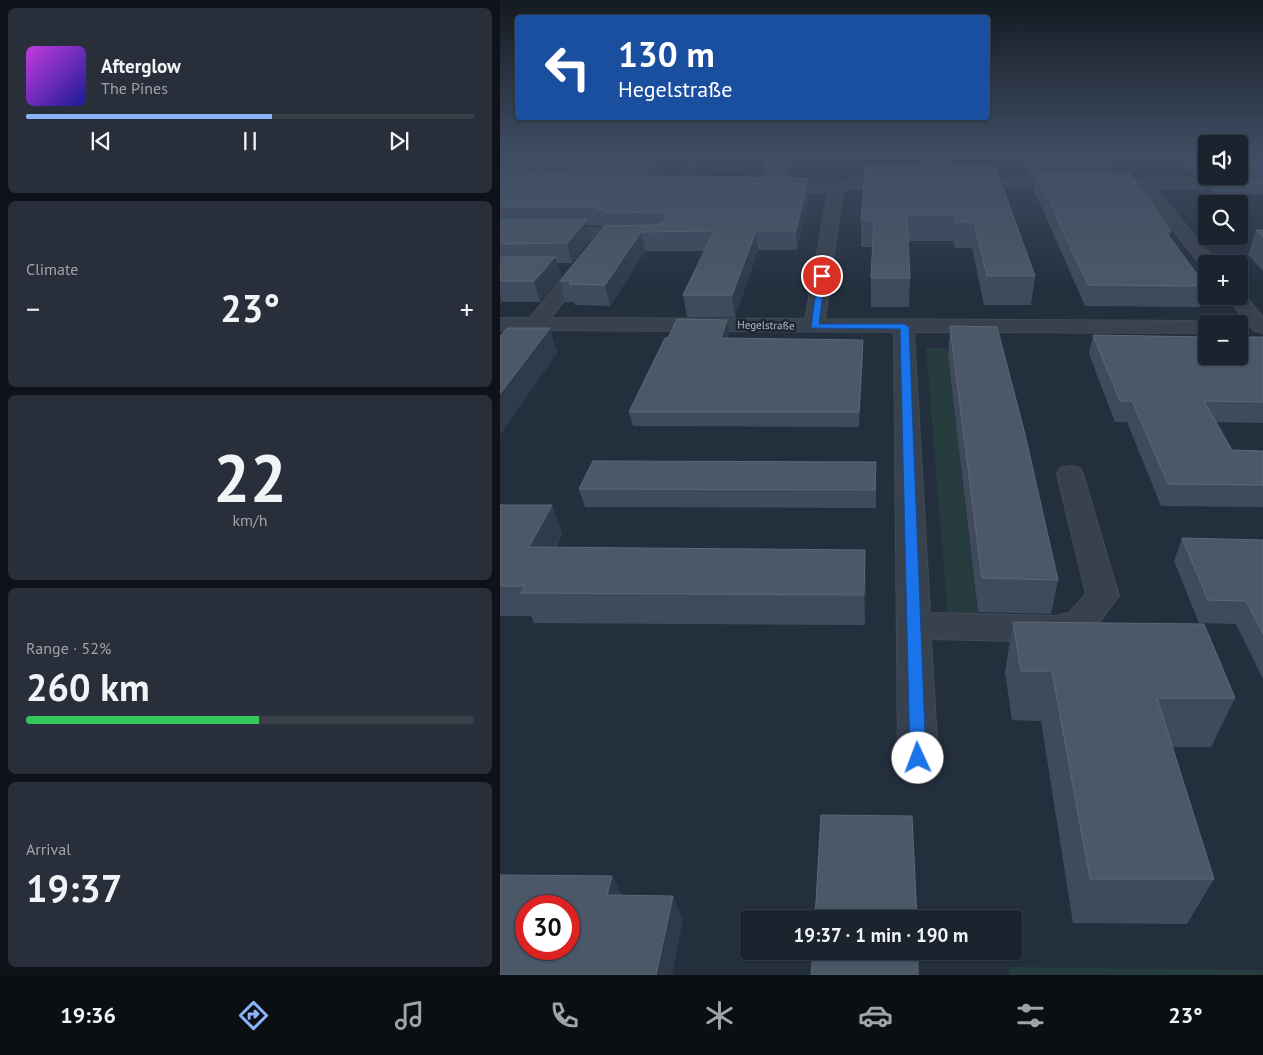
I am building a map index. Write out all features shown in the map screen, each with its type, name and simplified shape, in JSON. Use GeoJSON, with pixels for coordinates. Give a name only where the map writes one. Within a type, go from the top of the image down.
{"type":"FeatureCollection","features":[{"type":"Feature","properties":{"kind":"street"},"geometry":{"type":"LineString","coordinates":[[814,326],[834,198]]}},
{"type":"Feature","properties":{"kind":"street"},"geometry":{"type":"LineString","coordinates":[[1155,198],[1202,255]]}},
{"type":"Feature","properties":{"kind":"street"},"geometry":{"type":"LineString","coordinates":[[500,232],[600,235],[622,238]]}},
{"type":"Feature","properties":{"kind":"street"},"geometry":{"type":"LineString","coordinates":[[536,324],[578,270],[600,235]]}},
{"type":"Feature","properties":{"kind":"street"},"geometry":{"type":"LineString","coordinates":[[558,270],[578,270]]}},
{"type":"Feature","properties":{"kind":"street"},"geometry":{"type":"LineString","coordinates":[[1243,305],[1262,327]]}},
{"type":"Feature","properties":{"kind":"street","name":"Hegelstraße"},"geometry":{"type":"LineString","coordinates":[[501,325],[1198,327]]}},
{"type":"Feature","properties":{"kind":"street"},"geometry":{"type":"LineString","coordinates":[[904,327],[918,758]]}},
{"type":"Feature","properties":{"kind":"street"},"geometry":{"type":"LineString","coordinates":[[1248,327],[1262,327]]}},
{"type":"Feature","properties":{"kind":"street"},"geometry":{"type":"LineString","coordinates":[[914,626],[1055,629],[1080,622],[1102,596],[1070,474]]}},
{"type":"Feature","properties":{"kind":"green space"},"geometry":{"type":"Polygon","coordinates":[[[926,348],[947,348],[978,618],[948,618],[926,348]]]}},
{"type":"Feature","properties":{"kind":"green space"},"geometry":{"type":"Polygon","coordinates":[[[1010,967],[1263,970],[1263,975],[1010,975],[1010,967]]]}},
{"type":"Feature","properties":{"kind":"building"},"geometry":{"type":"Polygon","coordinates":[[[500,198],[804,198],[796,231],[756,231],[732,295],[683,295],[714,231],[641,232],[605,285],[569,284],[572,281],[560,281],[605,226],[656,225],[663,223],[666,219],[664,214],[657,212],[609,213],[592,207],[500,207],[500,198]]]}},
{"type":"Feature","properties":{"kind":"building"},"geometry":{"type":"Polygon","coordinates":[[[863,198],[1006,198],[1035,276],[987,276],[974,222],[956,222],[955,215],[907,215],[910,278],[871,278],[874,220],[861,220],[863,198]]]}},
{"type":"Feature","properties":{"kind":"building"},"geometry":{"type":"Polygon","coordinates":[[[1047,198],[1147,198],[1171,231],[1165,231],[1198,275],[1198,286],[1088,285],[1047,198]]]}},
{"type":"Feature","properties":{"kind":"building"},"geometry":{"type":"Polygon","coordinates":[[[500,220],[587,220],[567,243],[500,244],[500,220]]]}},
{"type":"Feature","properties":{"kind":"building"},"geometry":{"type":"Polygon","coordinates":[[[1256,230],[1263,230],[1263,237],[1256,230]]]}},
{"type":"Feature","properties":{"kind":"building"},"geometry":{"type":"Polygon","coordinates":[[[500,257],[555,257],[534,281],[500,281],[500,257]]]}},
{"type":"Feature","properties":{"kind":"building"},"geometry":{"type":"Polygon","coordinates":[[[677,319],[727,320],[721,338],[863,340],[859,412],[629,412],[665,338],[668,338],[677,319]]]}},
{"type":"Feature","properties":{"kind":"building"},"geometry":{"type":"Polygon","coordinates":[[[950,326],[997,327],[1025,434],[1058,580],[982,578],[950,326]]]}},
{"type":"Feature","properties":{"kind":"building"},"geometry":{"type":"Polygon","coordinates":[[[507,328],[550,328],[500,394],[500,336],[507,328]]]}},
{"type":"Feature","properties":{"kind":"building"},"geometry":{"type":"Polygon","coordinates":[[[1093,335],[1198,337],[1198,365],[1248,365],[1248,337],[1263,337],[1263,402],[1204,401],[1232,450],[1263,451],[1263,485],[1168,484],[1132,401],[1120,401],[1093,335]]]}},
{"type":"Feature","properties":{"kind":"building"},"geometry":{"type":"Polygon","coordinates":[[[593,461],[876,462],[875,490],[579,489],[593,461]]]}},
{"type":"Feature","properties":{"kind":"building"},"geometry":{"type":"Polygon","coordinates":[[[500,505],[552,505],[529,547],[865,550],[864,595],[521,593],[525,586],[500,586],[500,505]]]}},
{"type":"Feature","properties":{"kind":"building"},"geometry":{"type":"Polygon","coordinates":[[[1182,538],[1263,540],[1263,634],[1246,601],[1208,600],[1182,538]]]}},
{"type":"Feature","properties":{"kind":"building"},"geometry":{"type":"Polygon","coordinates":[[[1013,622],[1204,624],[1235,698],[1157,698],[1214,879],[1090,879],[1052,671],[1021,671],[1013,622]]]}},
{"type":"Feature","properties":{"kind":"building"},"geometry":{"type":"Polygon","coordinates":[[[821,815],[912,816],[917,910],[816,910],[821,815]]]}},
{"type":"Feature","properties":{"kind":"building"},"geometry":{"type":"Polygon","coordinates":[[[500,875],[612,876],[607,895],[673,896],[656,975],[500,975],[500,875]]]}},
{"type":"Feature","properties":{"kind":"building"},"geometry":{"type":"Polygon","coordinates":[[[812,960],[918,960],[918,975],[811,975],[812,960]]]}},
{"type":"Feature","properties":{"kind":"route"},"geometry":{"type":"LineString","coordinates":[[822,276],[814,326],[904,327],[918,758]]}}]}
